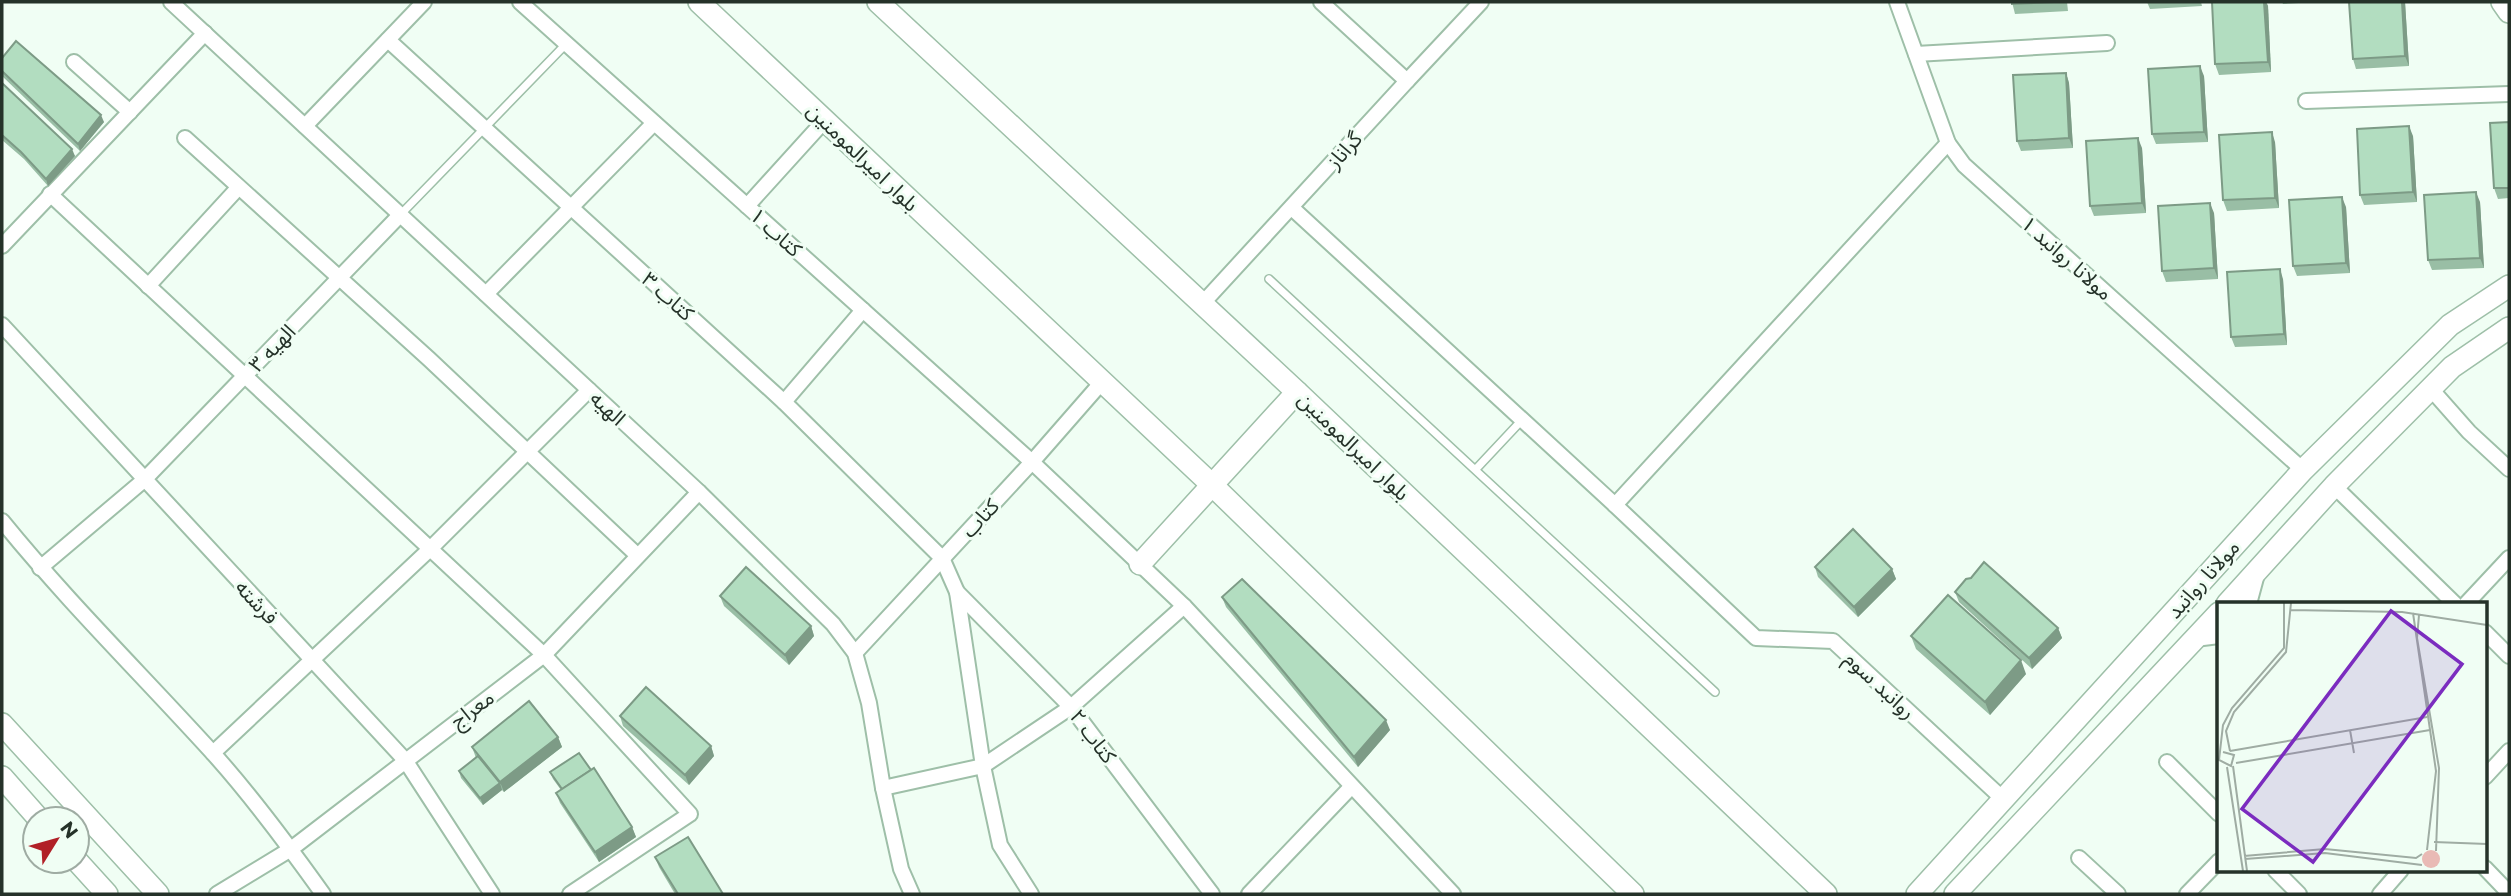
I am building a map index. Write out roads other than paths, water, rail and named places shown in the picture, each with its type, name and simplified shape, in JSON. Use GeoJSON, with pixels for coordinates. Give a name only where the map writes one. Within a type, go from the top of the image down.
{"type":"FeatureCollection","features":[{"type":"Feature","properties":{"kind":"street","name":"الهیه"},"geometry":{"type":"LineString","coordinates":[[171,2],[699,492],[833,624],[855,653],[869,703],[883,788],[901,869],[912,894]]}},
{"type":"Feature","properties":{"kind":"street"},"geometry":{"type":"LineString","coordinates":[[305,126],[424,2]]}},
{"type":"Feature","properties":{"kind":"street","name":"کتاب ۱"},"geometry":{"type":"LineString","coordinates":[[520,2],[1032,462],[1184,606],[1453,894]]}},
{"type":"Feature","properties":{"kind":"street","name":"بلوار امیرالمومنین"},"geometry":{"type":"LineString","coordinates":[[699,2],[1211,484],[1633,894]]}},
{"type":"Feature","properties":{"kind":"street","name":"بلوار امیرالمومنین"},"geometry":{"type":"LineString","coordinates":[[877,2],[1297,392],[1826,894]]}},
{"type":"Feature","properties":{"kind":"street"},"geometry":{"type":"LineString","coordinates":[[1321,2],[1407,81]]}},
{"type":"Feature","properties":{"kind":"street","name":"گراناز"},"geometry":{"type":"LineString","coordinates":[[1202,304],[1481,2]]}},
{"type":"Feature","properties":{"kind":"street","name":"مولانا روانبد ۱"},"geometry":{"type":"LineString","coordinates":[[1897,2],[1948,143],[1964,165],[2303,470]]}},
{"type":"Feature","properties":{"kind":"street"},"geometry":{"type":"LineString","coordinates":[[2502,2],[2509,12]]}},
{"type":"Feature","properties":{"kind":"street"},"geometry":{"type":"LineString","coordinates":[[2,246],[205,33]]}},
{"type":"Feature","properties":{"kind":"street","name":"کتاب ۳"},"geometry":{"type":"LineString","coordinates":[[387,40],[783,402],[942,558]]}},
{"type":"Feature","properties":{"kind":"street"},"geometry":{"type":"LineString","coordinates":[[1916,54],[2107,43]]}},
{"type":"Feature","properties":{"kind":"street"},"geometry":{"type":"LineString","coordinates":[[74,62],[130,111]]}},
{"type":"Feature","properties":{"kind":"street"},"geometry":{"type":"LineString","coordinates":[[2306,101],[2509,94]]}},
{"type":"Feature","properties":{"kind":"street"},"geometry":{"type":"LineString","coordinates":[[747,206],[825,120]]}},
{"type":"Feature","properties":{"kind":"street"},"geometry":{"type":"LineString","coordinates":[[486,294],[654,123]]}},
{"type":"Feature","properties":{"kind":"street"},"geometry":{"type":"LineString","coordinates":[[185,138],[429,359],[637,555]]}},
{"type":"Feature","properties":{"kind":"street"},"geometry":{"type":"LineString","coordinates":[[1615,505],[1948,143]]}},
{"type":"Feature","properties":{"kind":"street"},"geometry":{"type":"LineString","coordinates":[[148,286],[239,187]]}},
{"type":"Feature","properties":{"kind":"street"},"geometry":{"type":"LineString","coordinates":[[50,194],[544,655],[690,814],[570,894]]}},
{"type":"Feature","properties":{"kind":"street","name":"روانبد سوم"},"geometry":{"type":"LineString","coordinates":[[1292,208],[1756,638],[1833,641],[2003,799]]}},
{"type":"Feature","properties":{"kind":"street","name":"الهیه ۳"},"geometry":{"type":"LineString","coordinates":[[40,568],[144,481],[400,215]]}},
{"type":"Feature","properties":{"kind":"street","name":"مولانا روانبد"},"geometry":{"type":"LineString","coordinates":[[1917,894],[2303,470],[2449,325],[2509,286]]}},
{"type":"Feature","properties":{"kind":"street"},"geometry":{"type":"LineString","coordinates":[[783,402],[863,310]]}},
{"type":"Feature","properties":{"kind":"street","name":"فرشته"},"geometry":{"type":"LineString","coordinates":[[2,325],[405,760],[492,894]]}},
{"type":"Feature","properties":{"kind":"street","name":"مولانا روانبد"},"geometry":{"type":"LineString","coordinates":[[2229,602],[2334,486],[2452,367],[2509,328]]}},
{"type":"Feature","properties":{"kind":"street","name":"کتاب"},"geometry":{"type":"LineString","coordinates":[[855,653],[1032,462],[1102,382]]}},
{"type":"Feature","properties":{"kind":"street"},"geometry":{"type":"LineString","coordinates":[[213,753],[429,549],[589,390]]}},
{"type":"Feature","properties":{"kind":"street"},"geometry":{"type":"LineString","coordinates":[[2431,390],[2469,432],[2509,469]]}},
{"type":"Feature","properties":{"kind":"street"},"geometry":{"type":"LineString","coordinates":[[1140,564],[1297,392]]}},
{"type":"Feature","properties":{"kind":"street"},"geometry":{"type":"LineString","coordinates":[[2334,486],[2453,602]]}},
{"type":"Feature","properties":{"kind":"street","name":"معراج"},"geometry":{"type":"LineString","coordinates":[[217,894],[291,849],[544,655],[699,492]]}},
{"type":"Feature","properties":{"kind":"street"},"geometry":{"type":"LineString","coordinates":[[2,521],[40,568],[213,753],[291,849],[323,894]]}},
{"type":"Feature","properties":{"kind":"street"},"geometry":{"type":"LineString","coordinates":[[942,558],[957,592],[983,766],[1000,845],[1031,894]]}},
{"type":"Feature","properties":{"kind":"street"},"geometry":{"type":"LineString","coordinates":[[2468,602],[2509,558]]}},
{"type":"Feature","properties":{"kind":"street"},"geometry":{"type":"LineString","coordinates":[[2250,602],[2258,570]]}},
{"type":"Feature","properties":{"kind":"street","name":"کتاب ۲"},"geometry":{"type":"LineString","coordinates":[[957,592],[1072,707],[1212,894]]}},
{"type":"Feature","properties":{"kind":"street"},"geometry":{"type":"LineString","coordinates":[[883,788],[983,766],[1072,707],[1184,606]]}},
{"type":"Feature","properties":{"kind":"street","name":"مولانا روانبد"},"geometry":{"type":"LineString","coordinates":[[1955,894],[2217,615]]}},
{"type":"Feature","properties":{"kind":"street"},"geometry":{"type":"LineString","coordinates":[[2486,633],[2509,656]]}},
{"type":"Feature","properties":{"kind":"street"},"geometry":{"type":"LineString","coordinates":[[2195,639],[2217,636]]}},
{"type":"Feature","properties":{"kind":"street"},"geometry":{"type":"LineString","coordinates":[[2097,695],[2120,719]]}},
{"type":"Feature","properties":{"kind":"street"},"geometry":{"type":"LineString","coordinates":[[2,724],[158,894]]}},
{"type":"Feature","properties":{"kind":"street"},"geometry":{"type":"LineString","coordinates":[[2486,776],[2509,751]]}},
{"type":"Feature","properties":{"kind":"street"},"geometry":{"type":"LineString","coordinates":[[2166,762],[2217,812]]}},
{"type":"Feature","properties":{"kind":"street"},"geometry":{"type":"LineString","coordinates":[[2,777],[27,805]]}},
{"type":"Feature","properties":{"kind":"street"},"geometry":{"type":"LineString","coordinates":[[1249,894],[1351,787]]}},
{"type":"Feature","properties":{"kind":"street"},"geometry":{"type":"LineString","coordinates":[[2079,858],[2118,894]]}},
{"type":"Feature","properties":{"kind":"street"},"geometry":{"type":"LineString","coordinates":[[2187,894],[2217,863]]}},
{"type":"Feature","properties":{"kind":"street"},"geometry":{"type":"LineString","coordinates":[[2486,869],[2509,893]]}},
{"type":"Feature","properties":{"kind":"street"},"geometry":{"type":"LineString","coordinates":[[2277,872],[2300,894]]}},
{"type":"Feature","properties":{"kind":"street"},"geometry":{"type":"LineString","coordinates":[[2380,894],[2399,872]]}},
{"type":"Feature","properties":{"kind":"street"},"geometry":{"type":"LineString","coordinates":[[90,875],[107,894]]}},
{"type":"Feature","properties":{"kind":"lane"},"geometry":{"type":"LineString","coordinates":[[400,215],[566,44]]}},
{"type":"Feature","properties":{"kind":"lane"},"geometry":{"type":"LineString","coordinates":[[1269,279],[1715,692]]}},
{"type":"Feature","properties":{"kind":"lane"},"geometry":{"type":"LineString","coordinates":[[1476,469],[1522,419]]}}]}
